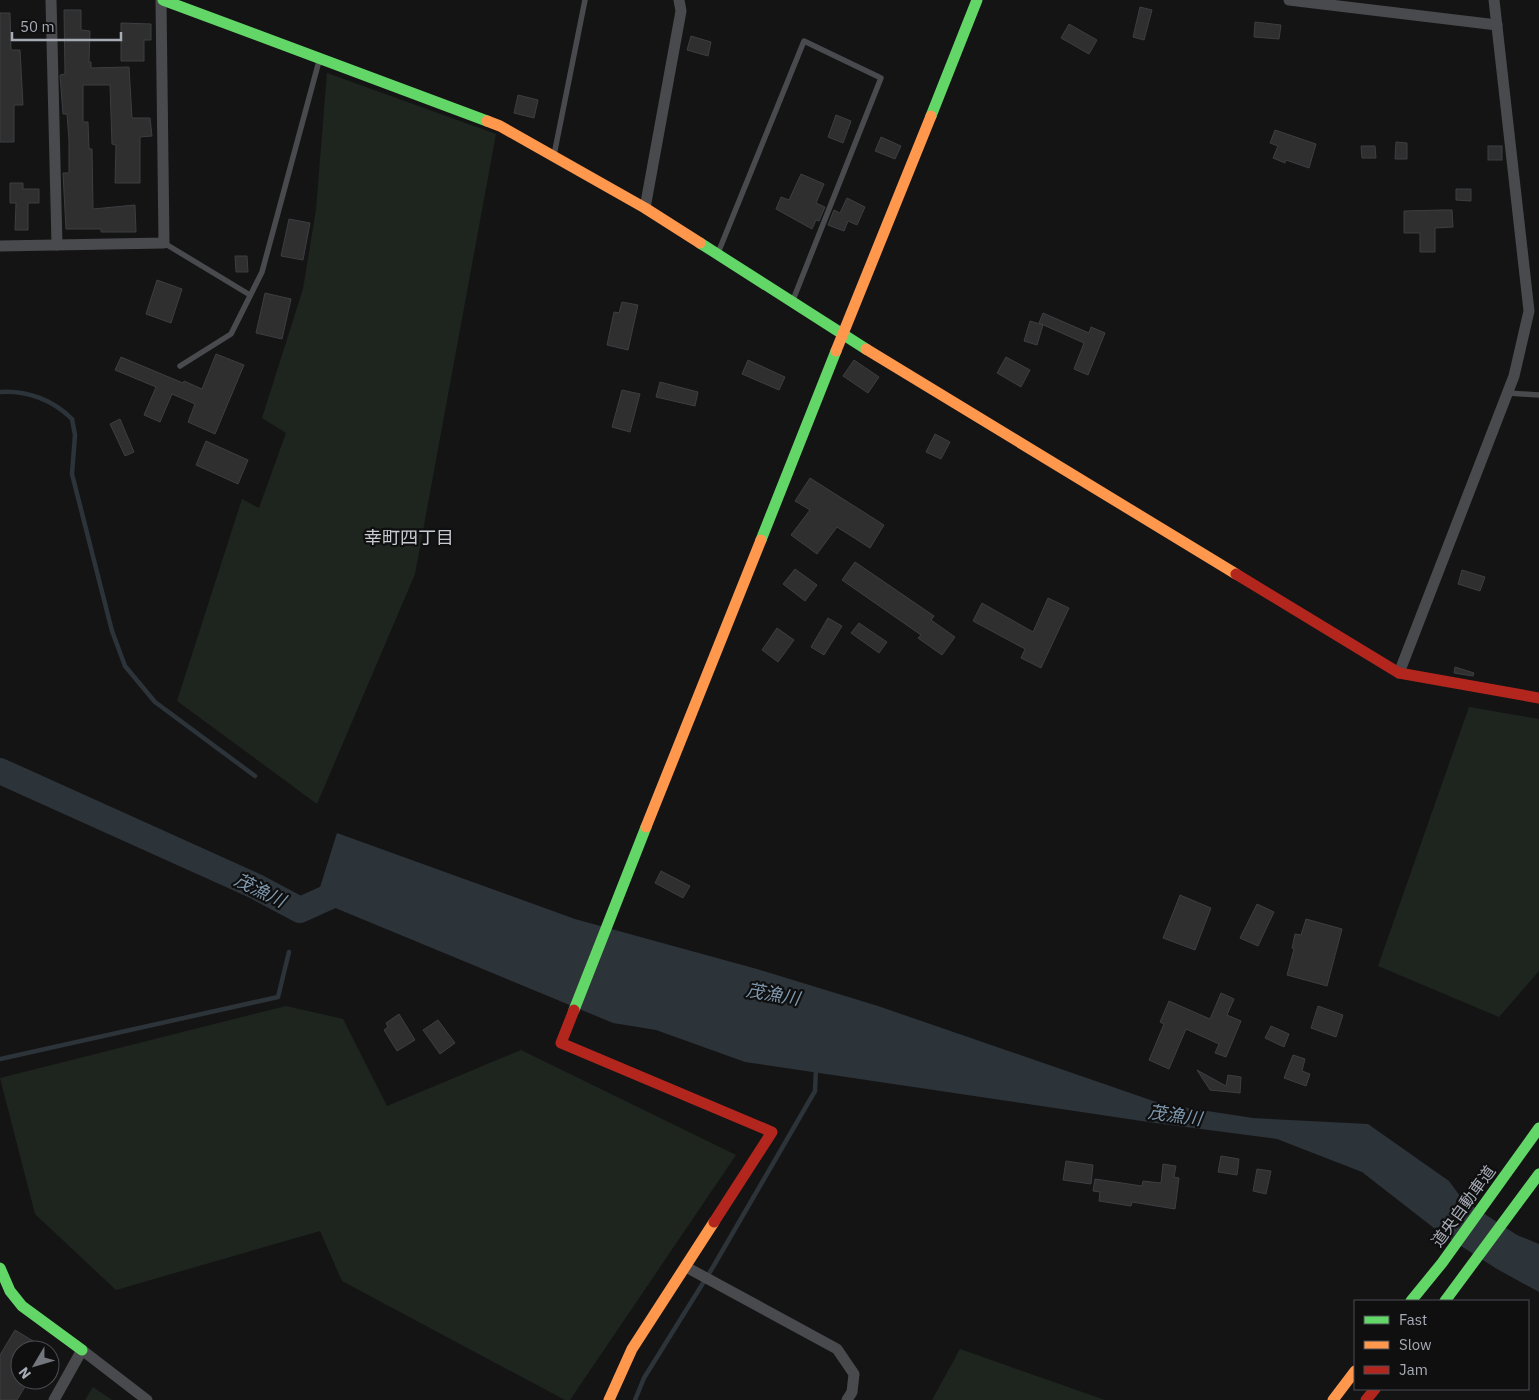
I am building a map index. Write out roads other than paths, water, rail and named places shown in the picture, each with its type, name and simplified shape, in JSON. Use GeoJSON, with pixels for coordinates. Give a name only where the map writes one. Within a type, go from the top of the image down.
{"type":"FeatureCollection","features":[{"type":"Feature","properties":{"kind":"main road"},"geometry":{"type":"LineString","coordinates":[[162,0],[500,126],[645,208],[843,335],[1400,673],[1539,698]]}},
{"type":"Feature","properties":{"kind":"main road"},"geometry":{"type":"LineString","coordinates":[[609,1400],[632,1350],[772,1132],[561,1043],[977,0]]}},
{"type":"Feature","properties":{"kind":"main road","name":"道央自動車道"},"geometry":{"type":"LineString","coordinates":[[1412,1300],[1442,1263],[1539,1128]]}},
{"type":"Feature","properties":{"kind":"main road"},"geometry":{"type":"LineString","coordinates":[[1446,1300],[1539,1174]]}},
{"type":"Feature","properties":{"kind":"main road"},"geometry":{"type":"LineString","coordinates":[[0,1268],[8,1293],[22,1306],[82,1350]]}},
{"type":"Feature","properties":{"kind":"main road"},"geometry":{"type":"LineString","coordinates":[[1333,1400],[1354,1372]]}},
{"type":"Feature","properties":{"kind":"main road"},"geometry":{"type":"LineString","coordinates":[[1366,1400],[1374,1390]]}},
{"type":"Feature","properties":{"kind":"street"},"geometry":{"type":"LineString","coordinates":[[51,0],[57,245]]}},
{"type":"Feature","properties":{"kind":"street"},"geometry":{"type":"LineString","coordinates":[[0,246],[164,243],[162,0]]}},
{"type":"Feature","properties":{"kind":"street"},"geometry":{"type":"LineString","coordinates":[[645,208],[681,11],[679,0]]}},
{"type":"Feature","properties":{"kind":"street"},"geometry":{"type":"LineString","coordinates":[[1288,0],[1497,25]]}},
{"type":"Feature","properties":{"kind":"street"},"geometry":{"type":"LineString","coordinates":[[1400,673],[1508,393],[1514,376],[1529,311],[1494,0]]}},
{"type":"Feature","properties":{"kind":"street"},"geometry":{"type":"LineString","coordinates":[[686,1267],[837,1350],[854,1374],[852,1392],[848,1400]]}},
{"type":"Feature","properties":{"kind":"street"},"geometry":{"type":"LineString","coordinates":[[54,1400],[82,1350],[147,1400]]}},
{"type":"Feature","properties":{"kind":"lane"},"geometry":{"type":"LineString","coordinates":[[554,157],[584,0]]}},
{"type":"Feature","properties":{"kind":"lane"},"geometry":{"type":"LineString","coordinates":[[718,255],[804,41],[881,78],[792,302]]}},
{"type":"Feature","properties":{"kind":"lane"},"geometry":{"type":"LineString","coordinates":[[180,366],[231,334],[262,272],[319,59]]}},
{"type":"Feature","properties":{"kind":"lane"},"geometry":{"type":"LineString","coordinates":[[164,243],[250,296]]}},
{"type":"Feature","properties":{"kind":"lane"},"geometry":{"type":"LineString","coordinates":[[1508,393],[1539,394]]}},
{"type":"Feature","properties":{"kind":"water"},"geometry":{"type":"Polygon","coordinates":[[[337,833],[575,919],[757,969],[878,1006],[1162,1104],[1253,1118],[1368,1124],[1449,1181],[1463,1200],[1517,1235],[1539,1244],[1539,1292],[1497,1269],[1439,1232],[1362,1172],[1277,1139],[1155,1123],[745,1062],[656,1030],[613,1023],[316,900],[337,833]]]}},
{"type":"Feature","properties":{"kind":"waterway"},"geometry":{"type":"LineString","coordinates":[[0,392],[20,393],[39,398],[57,406],[72,419],[75,435],[72,474],[112,631],[125,666],[155,702],[255,776]]}},
{"type":"Feature","properties":{"kind":"waterway","name":"茂漁川"},"geometry":{"type":"LineString","coordinates":[[0,771],[255,886],[300,910],[351,887]]}},
{"type":"Feature","properties":{"kind":"waterway"},"geometry":{"type":"LineString","coordinates":[[0,1059],[278,997],[289,952]]}},
{"type":"Feature","properties":{"kind":"waterway"},"geometry":{"type":"LineString","coordinates":[[635,1400],[644,1378],[713,1267],[815,1091],[816,1068]]}},
{"type":"Feature","properties":{"kind":"district","name":"幸町四丁目"},"geometry":{"type":"Point","coordinates":[409,537]}}]}
